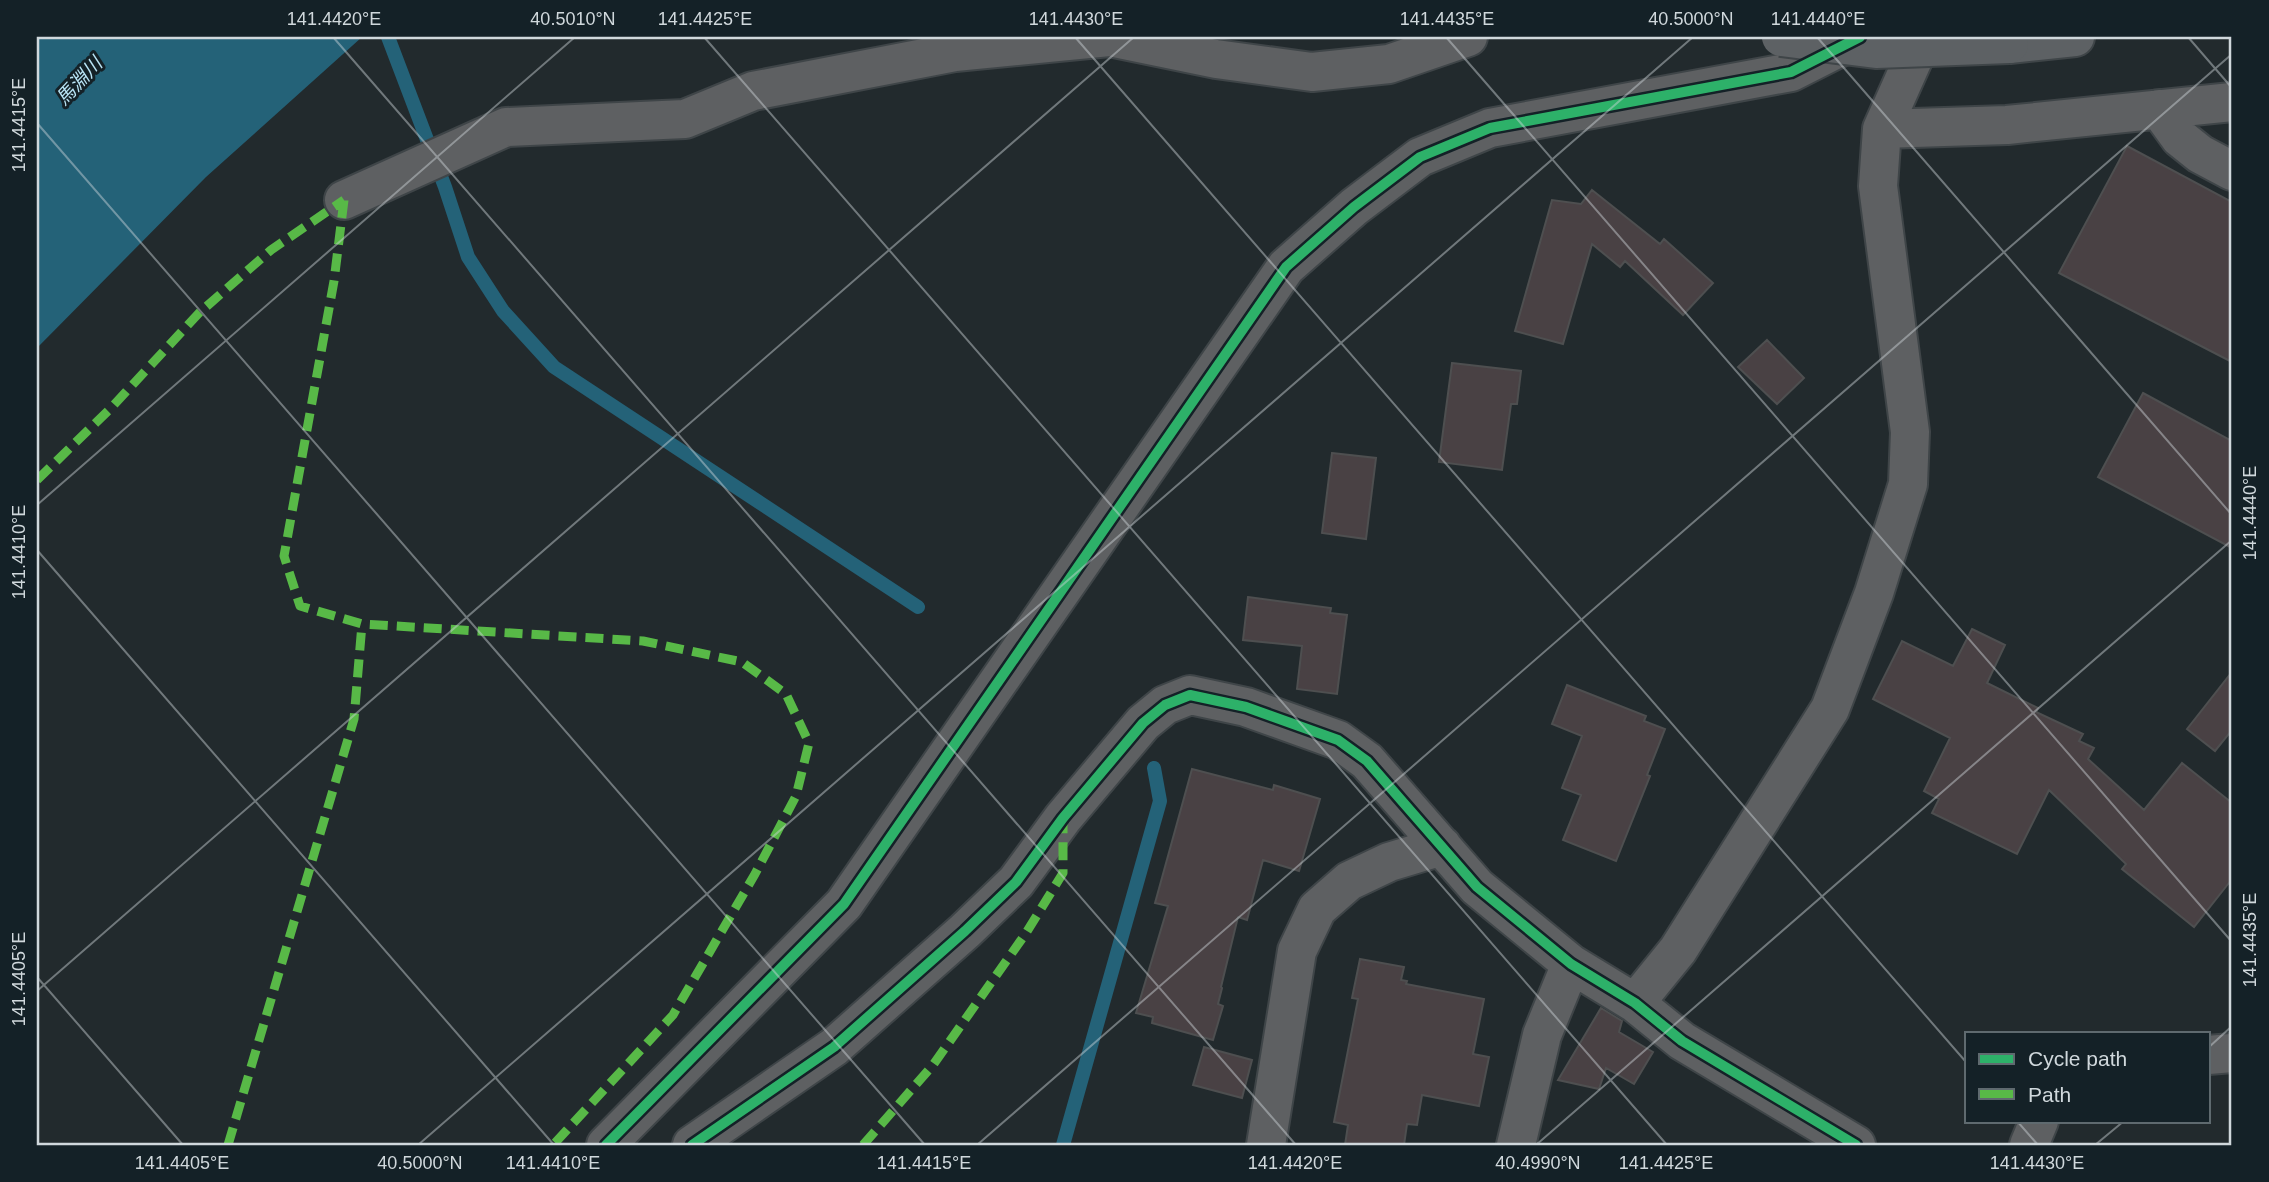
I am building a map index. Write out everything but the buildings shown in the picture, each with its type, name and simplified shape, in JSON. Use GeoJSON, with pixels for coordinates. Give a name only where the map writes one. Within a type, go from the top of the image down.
{"type":"FeatureCollection","features":[{"type":"Feature","properties":{"kind":"main road"},"geometry":{"type":"LineString","coordinates":[[1781,37],[1876,49],[2009,44],[2075,37]]}},
{"type":"Feature","properties":{"kind":"street"},"geometry":{"type":"LineString","coordinates":[[344,200],[506,127],[685,119],[753,92],[956,52],[1109,37],[1216,59],[1312,72],[1389,64],[1468,37]]}},
{"type":"Feature","properties":{"kind":"street"},"geometry":{"type":"LineString","coordinates":[[606,1145],[844,904],[1286,267],[1354,207],[1420,157],[1490,128],[1791,72],[1860,37]]}},
{"type":"Feature","properties":{"kind":"street"},"geometry":{"type":"LineString","coordinates":[[1635,1003],[1678,950],[1830,709],[1874,593],[1908,484],[1910,432],[1878,186],[1882,129],[1923,37]]}},
{"type":"Feature","properties":{"kind":"street"},"geometry":{"type":"LineString","coordinates":[[1882,129],[2007,125],[2232,102]]}},
{"type":"Feature","properties":{"kind":"street"},"geometry":{"type":"LineString","coordinates":[[2159,109],[2180,138],[2200,154],[2232,171]]}},
{"type":"Feature","properties":{"kind":"street"},"geometry":{"type":"LineString","coordinates":[[692,1145],[834,1046],[965,931],[1016,882],[1063,818],[1143,723],[1165,705],[1190,695],[1247,707],[1338,740],[1367,761],[1477,887],[1572,964],[1635,1003],[1682,1041],[1856,1145]]}},
{"type":"Feature","properties":{"kind":"street"},"geometry":{"type":"LineString","coordinates":[[1266,1145],[1297,951],[1317,909],[1349,881],[1389,862],[1442,846]]}},
{"type":"Feature","properties":{"kind":"street"},"geometry":{"type":"LineString","coordinates":[[1516,1145],[1542,1035],[1572,964]]}},
{"type":"Feature","properties":{"kind":"street"},"geometry":{"type":"LineString","coordinates":[[2210,1055],[2232,1053]]}},
{"type":"Feature","properties":{"kind":"street"},"geometry":{"type":"LineString","coordinates":[[2029,1145],[2039,1122]]}},
{"type":"Feature","properties":{"kind":"water","name":"馬淵川"},"geometry":{"type":"Polygon","coordinates":[[[37,37],[362,37],[206,177],[37,348],[37,37]]]}},
{"type":"Feature","properties":{"kind":"waterway"},"geometry":{"type":"LineString","coordinates":[[388,37],[445,187],[468,257],[503,311],[554,367],[918,607]]}},
{"type":"Feature","properties":{"kind":"waterway"},"geometry":{"type":"LineString","coordinates":[[1063,1145],[1160,801],[1154,768]]}},
{"type":"Feature","properties":{"kind":"marked path"},"geometry":{"type":"LineString","coordinates":[[344,200],[334,281],[284,556],[300,606],[362,624],[643,641],[742,662],[786,694],[809,743],[796,796],[755,874],[673,1015],[553,1145]]}},
{"type":"Feature","properties":{"kind":"marked path"},"geometry":{"type":"LineString","coordinates":[[37,480],[111,408],[199,313],[271,250],[344,200]]}},
{"type":"Feature","properties":{"kind":"marked path"},"geometry":{"type":"LineString","coordinates":[[228,1145],[354,719],[362,624]]}},
{"type":"Feature","properties":{"kind":"marked path"},"geometry":{"type":"LineString","coordinates":[[863,1145],[933,1065],[1026,933],[1063,873],[1063,819]]}},
{"type":"Feature","properties":{"kind":"cycle path"},"geometry":{"type":"LineString","coordinates":[[606,1145],[844,904],[1286,267],[1354,207],[1420,157],[1490,128],[1791,72],[1860,37]]}},
{"type":"Feature","properties":{"kind":"cycle path"},"geometry":{"type":"LineString","coordinates":[[692,1145],[834,1047],[965,931],[1016,882],[1063,818],[1143,723],[1165,705],[1190,695],[1246,707],[1338,740],[1367,761],[1477,887],[1571,964],[1635,1003],[1682,1041],[1856,1145]]}}]}
